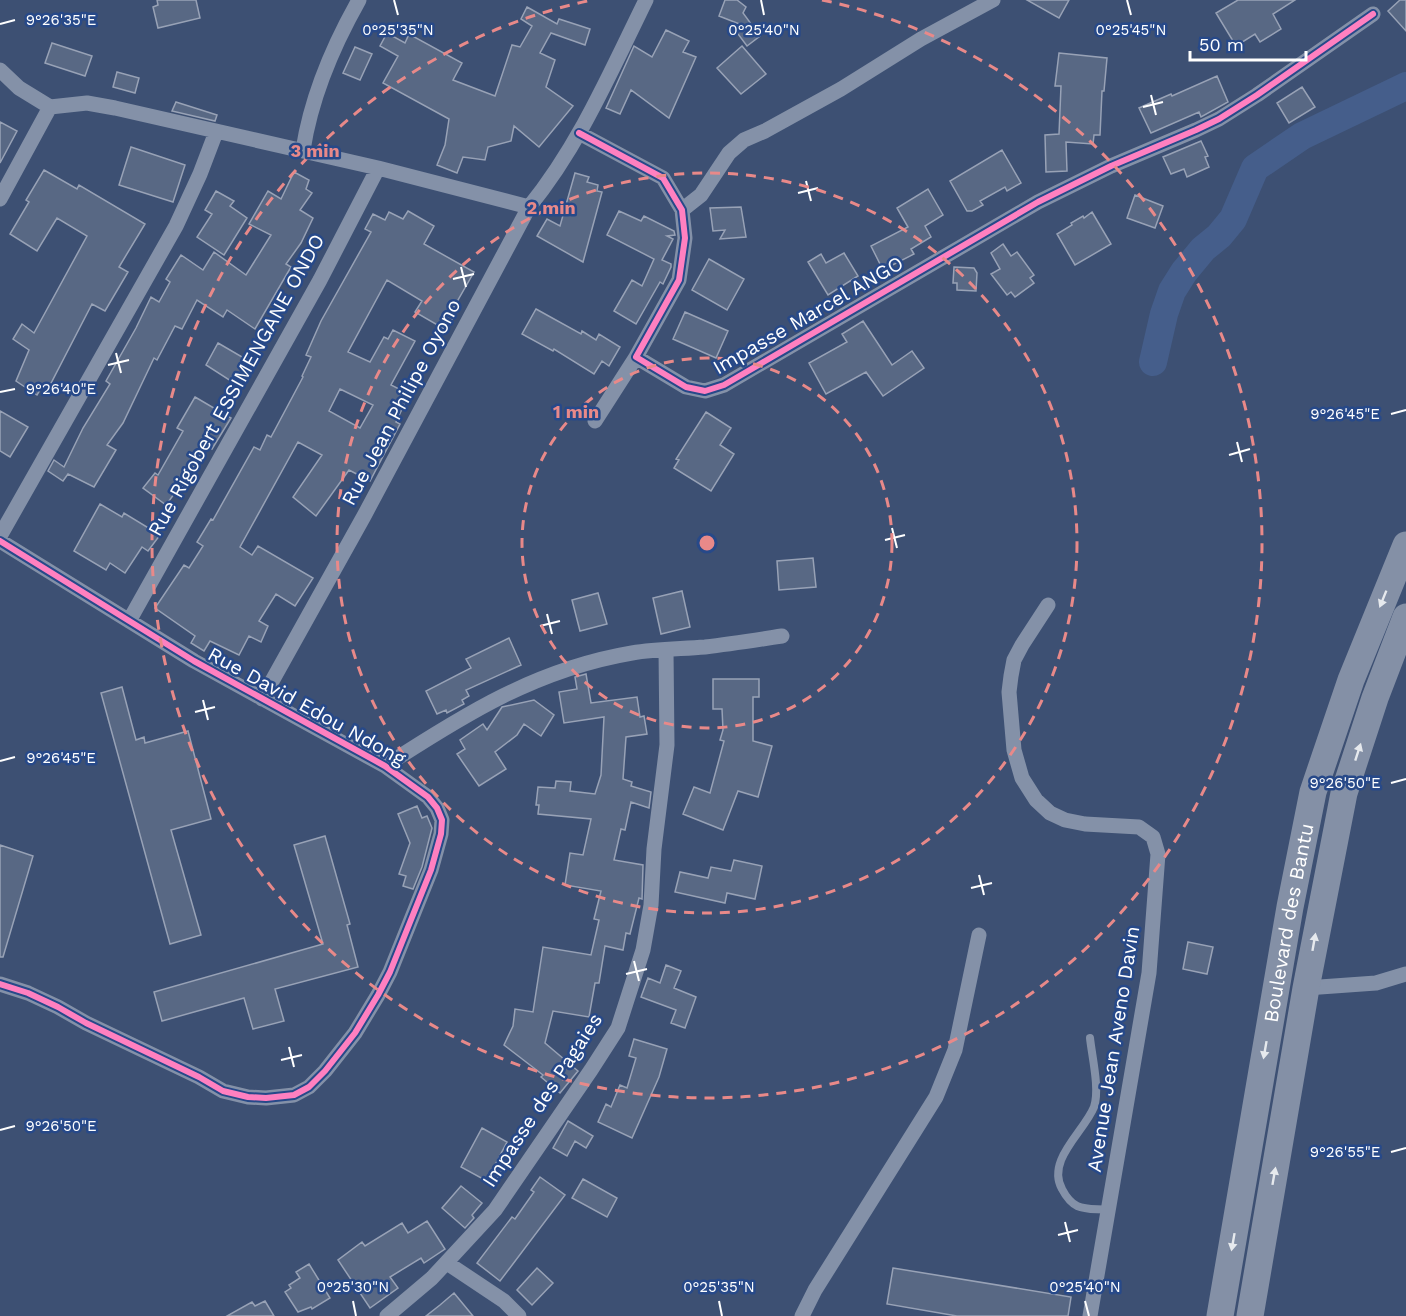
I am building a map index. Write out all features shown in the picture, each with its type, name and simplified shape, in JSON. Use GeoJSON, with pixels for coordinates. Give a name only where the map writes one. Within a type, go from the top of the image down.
{"type":"FeatureCollection","features":[{"type":"Feature","properties":{"kind":"highway","name":"Boulevard des Bantu"},"geometry":{"type":"LineString","coordinates":[[1220,1316],[1290,907],[1313,792],[1351,680],[1406,545]]}},
{"type":"Feature","properties":{"kind":"highway","name":"Boulevard des Bantu"},"geometry":{"type":"LineString","coordinates":[[1250,1316],[1325,882],[1344,793],[1375,698],[1406,617]]}},
{"type":"Feature","properties":{"kind":"street"},"geometry":{"type":"LineString","coordinates":[[303,150],[307,123],[326,70],[341,32],[359,0]]}},
{"type":"Feature","properties":{"kind":"street","name":"Rue Jean Philipe Oyono"},"geometry":{"type":"LineString","coordinates":[[262,699],[364,516],[529,207],[545,188],[579,133],[646,0]]}},
{"type":"Feature","properties":{"kind":"street"},"geometry":{"type":"LineString","coordinates":[[682,210],[701,195],[729,153],[744,140],[765,131],[841,89],[921,39],[993,0]]}},
{"type":"Feature","properties":{"kind":"street","name":"Impasse Marcel ANGO"},"geometry":{"type":"LineString","coordinates":[[636,357],[686,387],[705,391],[724,385],[1038,202],[1111,166],[1219,118],[1257,95],[1373,14]]}},
{"type":"Feature","properties":{"kind":"street"},"geometry":{"type":"LineString","coordinates":[[0,70],[20,88],[50,107],[87,103],[115,108],[303,150],[529,207]]}},
{"type":"Feature","properties":{"kind":"street"},"geometry":{"type":"LineString","coordinates":[[0,199],[50,107]]}},
{"type":"Feature","properties":{"kind":"street"},"geometry":{"type":"LineString","coordinates":[[0,536],[176,226],[216,132]]}},
{"type":"Feature","properties":{"kind":"street"},"geometry":{"type":"LineString","coordinates":[[579,133],[663,178],[682,210],[685,238],[679,280],[636,357],[595,421]]}},
{"type":"Feature","properties":{"kind":"street","name":"Rue Rigobert ESSIMENGANE ONDO"},"geometry":{"type":"LineString","coordinates":[[129,621],[320,280],[378,168]]}},
{"type":"Feature","properties":{"kind":"street","name":"Rue David Edou Ndong"},"geometry":{"type":"LineString","coordinates":[[0,541],[194,661],[385,766],[428,797],[437,808],[442,820],[438,851],[390,972],[355,1033],[309,1087],[294,1095],[273,1098],[248,1097],[223,1091],[58,1007],[28,993],[0,984]]}},
{"type":"Feature","properties":{"kind":"street","name":"Avenue Jean Aveno Davin"},"geometry":{"type":"LineString","coordinates":[[1048,605],[1014,660],[1011,676],[1009,692],[1014,750],[1022,778],[1036,800],[1050,813],[1065,820],[1085,824],[1139,827],[1153,837],[1158,854],[1149,973],[1124,1129],[1090,1316]]}},
{"type":"Feature","properties":{"kind":"street"},"geometry":{"type":"LineString","coordinates":[[385,766],[482,705],[532,681],[601,660],[633,653],[706,647],[782,636]]}},
{"type":"Feature","properties":{"kind":"street","name":"Impasse des Pagaies"},"geometry":{"type":"LineString","coordinates":[[387,1316],[447,1263],[504,1198],[618,1028],[642,950],[651,905],[654,849],[668,745],[666,650]]}},
{"type":"Feature","properties":{"kind":"street"},"geometry":{"type":"LineString","coordinates":[[802,1316],[815,1290],[936,1097],[955,1050],[979,935]]}},
{"type":"Feature","properties":{"kind":"street"},"geometry":{"type":"LineString","coordinates":[[1306,988],[1376,983],[1406,974]]}},
{"type":"Feature","properties":{"kind":"street"},"geometry":{"type":"LineString","coordinates":[[447,1263],[497,1296],[519,1316]]}},
{"type":"Feature","properties":{"kind":"lane"},"geometry":{"type":"LineString","coordinates":[[1090,1038],[1096,1095],[1094,1108],[1062,1158],[1058,1170],[1060,1186],[1069,1201],[1081,1209],[1108,1210]]}},
{"type":"Feature","properties":{"kind":"building"},"geometry":{"type":"Polygon","coordinates":[[[157,0],[196,0],[200,18],[158,28],[153,7],[158,5],[157,0]]]}},
{"type":"Feature","properties":{"kind":"building"},"geometry":{"type":"Polygon","coordinates":[[[725,0],[737,0],[746,7],[743,13],[760,36],[747,46],[735,30],[742,25],[719,16],[725,0]]]}},
{"type":"Feature","properties":{"kind":"building"},"geometry":{"type":"Polygon","coordinates":[[[1027,0],[1069,0],[1059,18],[1027,0]]]}},
{"type":"Feature","properties":{"kind":"building"},"geometry":{"type":"Polygon","coordinates":[[[1238,0],[1295,0],[1273,14],[1281,29],[1260,42],[1255,34],[1236,46],[1216,13],[1238,0]]]}},
{"type":"Feature","properties":{"kind":"building"},"geometry":{"type":"Polygon","coordinates":[[[1400,0],[1406,0],[1406,31],[1388,11],[1400,0]]]}},
{"type":"Feature","properties":{"kind":"building"},"geometry":{"type":"Polygon","coordinates":[[[527,7],[557,24],[559,19],[590,29],[585,45],[551,33],[540,53],[555,60],[546,87],[573,106],[539,147],[514,126],[511,141],[488,147],[485,160],[463,157],[457,173],[437,165],[445,145],[449,119],[383,83],[398,56],[380,46],[387,33],[405,43],[409,34],[462,63],[453,80],[495,96],[512,45],[520,47],[532,26],[521,19],[527,7]]]}},
{"type":"Feature","properties":{"kind":"building"},"geometry":{"type":"Polygon","coordinates":[[[666,30],[689,41],[683,52],[696,57],[669,118],[631,90],[620,114],[606,108],[634,46],[652,57],[666,30]]]}},
{"type":"Feature","properties":{"kind":"building"},"geometry":{"type":"Polygon","coordinates":[[[52,43],[92,56],[85,76],[45,63],[52,43]]]}},
{"type":"Feature","properties":{"kind":"building"},"geometry":{"type":"Polygon","coordinates":[[[742,46],[766,74],[741,94],[717,68],[742,46]]]}},
{"type":"Feature","properties":{"kind":"building"},"geometry":{"type":"Polygon","coordinates":[[[355,47],[372,54],[360,80],[343,73],[355,47]]]}},
{"type":"Feature","properties":{"kind":"building"},"geometry":{"type":"Polygon","coordinates":[[[1059,53],[1107,58],[1104,91],[1102,91],[1100,135],[1094,135],[1093,144],[1066,142],[1067,171],[1046,172],[1045,135],[1059,134],[1061,86],[1055,86],[1059,53]]]}},
{"type":"Feature","properties":{"kind":"building"},"geometry":{"type":"Polygon","coordinates":[[[117,72],[139,78],[135,93],[113,87],[117,72]]]}},
{"type":"Feature","properties":{"kind":"building"},"geometry":{"type":"Polygon","coordinates":[[[1217,76],[1228,102],[1201,117],[1199,112],[1151,133],[1139,108],[1217,76]]]}},
{"type":"Feature","properties":{"kind":"building"},"geometry":{"type":"Polygon","coordinates":[[[1302,87],[1315,107],[1289,123],[1277,103],[1302,87]]]}},
{"type":"Feature","properties":{"kind":"building"},"geometry":{"type":"Polygon","coordinates":[[[176,102],[217,115],[215,121],[172,111],[176,102]]]}},
{"type":"Feature","properties":{"kind":"building"},"geometry":{"type":"Polygon","coordinates":[[[0,122],[17,131],[0,163],[0,122]]]}},
{"type":"Feature","properties":{"kind":"building"},"geometry":{"type":"Polygon","coordinates":[[[1201,141],[1208,156],[1205,157],[1209,167],[1187,177],[1184,169],[1171,174],[1163,157],[1201,141]]]}},
{"type":"Feature","properties":{"kind":"building"},"geometry":{"type":"Polygon","coordinates":[[[131,147],[185,165],[173,202],[119,185],[131,147]]]}},
{"type":"Feature","properties":{"kind":"building"},"geometry":{"type":"Polygon","coordinates":[[[1002,150],[1021,183],[1007,191],[1005,187],[980,201],[983,205],[967,211],[950,181],[1002,150]]]}},
{"type":"Feature","properties":{"kind":"building"},"geometry":{"type":"Polygon","coordinates":[[[44,170],[77,189],[79,185],[145,224],[119,267],[128,272],[105,311],[92,304],[49,387],[43,385],[37,395],[16,381],[29,350],[13,339],[22,324],[34,333],[87,236],[57,218],[37,251],[10,234],[29,202],[26,200],[44,170]]]}},
{"type":"Feature","properties":{"kind":"building"},"geometry":{"type":"Polygon","coordinates":[[[294,172],[309,180],[306,189],[312,193],[300,210],[313,218],[301,243],[286,264],[291,267],[255,329],[227,310],[223,317],[197,300],[182,329],[175,326],[157,360],[154,358],[123,423],[107,445],[116,450],[94,487],[68,474],[63,481],[48,471],[54,460],[64,467],[83,428],[110,384],[106,381],[151,297],[159,302],[170,282],[166,279],[181,255],[203,270],[214,252],[246,275],[271,235],[249,224],[268,191],[281,199],[294,172]]]}},
{"type":"Feature","properties":{"kind":"building"},"geometry":{"type":"Polygon","coordinates":[[[575,173],[589,177],[587,182],[598,185],[597,191],[602,192],[583,262],[537,236],[547,219],[560,226],[575,173]]]}},
{"type":"Feature","properties":{"kind":"building"},"geometry":{"type":"Polygon","coordinates":[[[928,189],[943,215],[925,226],[931,237],[911,249],[914,254],[883,270],[871,246],[908,227],[897,208],[928,189]]]}},
{"type":"Feature","properties":{"kind":"building"},"geometry":{"type":"Polygon","coordinates":[[[216,191],[234,201],[230,206],[247,218],[224,255],[197,237],[212,214],[205,210],[216,191]]]}},
{"type":"Feature","properties":{"kind":"building"},"geometry":{"type":"Polygon","coordinates":[[[1135,195],[1163,206],[1155,228],[1127,218],[1135,195]]]}},
{"type":"Feature","properties":{"kind":"building"},"geometry":{"type":"Polygon","coordinates":[[[741,207],[746,237],[720,239],[725,230],[713,231],[710,208],[741,207]]]}},
{"type":"Feature","properties":{"kind":"building"},"geometry":{"type":"Polygon","coordinates":[[[408,211],[434,226],[424,244],[474,272],[450,314],[454,316],[446,330],[415,312],[422,301],[387,280],[348,352],[370,362],[384,337],[388,339],[393,330],[415,341],[391,385],[409,394],[396,422],[400,424],[370,481],[349,470],[316,516],[293,497],[322,455],[298,442],[240,547],[252,555],[258,546],[313,578],[295,606],[276,594],[259,621],[268,626],[261,642],[249,636],[239,655],[210,641],[204,651],[191,643],[195,636],[155,608],[184,565],[189,568],[203,546],[197,542],[211,519],[213,520],[254,447],[260,450],[267,435],[271,437],[303,377],[311,357],[306,355],[321,321],[371,232],[365,229],[373,214],[385,220],[389,212],[403,219],[408,211]],[[340,389],[329,411],[360,428],[373,405],[340,389]]]}},
{"type":"Feature","properties":{"kind":"building"},"geometry":{"type":"Polygon","coordinates":[[[619,211],[641,221],[644,216],[674,231],[675,235],[667,236],[673,239],[662,260],[671,264],[671,267],[663,284],[660,282],[636,324],[614,311],[632,280],[642,286],[654,259],[607,235],[619,211]]]}},
{"type":"Feature","properties":{"kind":"building"},"geometry":{"type":"Polygon","coordinates":[[[1092,212],[1111,244],[1075,265],[1057,234],[1072,225],[1071,223],[1092,212]]]}},
{"type":"Feature","properties":{"kind":"building"},"geometry":{"type":"Polygon","coordinates":[[[1003,244],[1011,256],[1017,252],[1034,275],[1030,278],[1034,283],[1015,297],[1011,292],[1007,295],[991,274],[1000,269],[991,253],[1003,244]]]}},
{"type":"Feature","properties":{"kind":"building"},"geometry":{"type":"Polygon","coordinates":[[[844,253],[858,276],[828,295],[808,262],[821,254],[826,263],[844,253]]]}},
{"type":"Feature","properties":{"kind":"building"},"geometry":{"type":"Polygon","coordinates":[[[709,259],[744,279],[727,310],[692,290],[709,259]]]}},
{"type":"Feature","properties":{"kind":"building"},"geometry":{"type":"Polygon","coordinates":[[[954,267],[974,268],[977,273],[976,291],[957,290],[957,283],[953,283],[954,267]]]}},
{"type":"Feature","properties":{"kind":"building"},"geometry":{"type":"Polygon","coordinates":[[[536,309],[581,334],[582,331],[596,340],[599,334],[620,347],[609,366],[602,361],[594,374],[554,349],[553,351],[522,334],[536,309]]]}},
{"type":"Feature","properties":{"kind":"building"},"geometry":{"type":"Polygon","coordinates":[[[685,312],[728,331],[716,358],[673,339],[685,312]]]}},
{"type":"Feature","properties":{"kind":"building"},"geometry":{"type":"Polygon","coordinates":[[[863,321],[892,365],[912,351],[924,368],[883,396],[866,372],[826,394],[809,363],[847,342],[842,334],[863,321]]]}},
{"type":"Feature","properties":{"kind":"building"},"geometry":{"type":"Polygon","coordinates":[[[218,343],[249,361],[237,385],[206,365],[218,343]]]}},
{"type":"Feature","properties":{"kind":"building"},"geometry":{"type":"Polygon","coordinates":[[[195,397],[231,418],[212,449],[206,446],[182,487],[180,486],[166,505],[143,488],[155,473],[158,475],[183,431],[177,428],[195,397]]]}},
{"type":"Feature","properties":{"kind":"building"},"geometry":{"type":"Polygon","coordinates":[[[0,411],[28,427],[10,457],[0,451],[0,411]]]}},
{"type":"Feature","properties":{"kind":"building"},"geometry":{"type":"Polygon","coordinates":[[[706,412],[731,428],[720,445],[734,454],[711,491],[674,468],[679,460],[676,459],[706,412]]]}},
{"type":"Feature","properties":{"kind":"building"},"geometry":{"type":"Polygon","coordinates":[[[100,504],[122,517],[124,513],[160,535],[148,551],[142,547],[125,573],[110,563],[106,570],[74,551],[100,504]]]}},
{"type":"Feature","properties":{"kind":"building"},"geometry":{"type":"Polygon","coordinates":[[[813,558],[816,587],[779,590],[777,561],[813,558]]]}},
{"type":"Feature","properties":{"kind":"building"},"geometry":{"type":"Polygon","coordinates":[[[682,591],[690,627],[661,634],[653,598],[682,591]]]}},
{"type":"Feature","properties":{"kind":"building"},"geometry":{"type":"Polygon","coordinates":[[[598,593],[607,624],[580,631],[572,600],[598,593]]]}},
{"type":"Feature","properties":{"kind":"building"},"geometry":{"type":"Polygon","coordinates":[[[509,638],[521,665],[466,690],[469,696],[462,700],[464,704],[447,713],[446,710],[437,714],[426,691],[471,668],[466,659],[509,638]]]}},
{"type":"Feature","properties":{"kind":"building"},"geometry":{"type":"Polygon","coordinates":[[[586,674],[591,703],[637,697],[640,717],[644,716],[647,734],[626,737],[623,779],[632,782],[631,786],[651,792],[649,808],[631,802],[625,830],[621,829],[614,860],[643,865],[642,899],[639,898],[630,934],[626,933],[623,950],[605,946],[599,983],[595,983],[589,1017],[553,1011],[545,1043],[578,1071],[560,1093],[541,1077],[543,1075],[504,1045],[513,1026],[515,1009],[533,1012],[543,947],[591,955],[599,920],[594,919],[601,891],[565,885],[570,853],[583,855],[591,819],[538,814],[539,805],[536,805],[538,787],[555,788],[556,781],[571,782],[570,791],[595,794],[601,775],[604,717],[564,723],[559,692],[577,689],[575,677],[586,674]]]}},
{"type":"Feature","properties":{"kind":"building"},"geometry":{"type":"Polygon","coordinates":[[[713,679],[759,679],[759,697],[753,697],[753,741],[772,746],[758,797],[738,791],[723,830],[683,814],[694,787],[710,793],[724,741],[720,740],[723,730],[722,709],[713,709],[713,679]]]}},
{"type":"Feature","properties":{"kind":"building"},"geometry":{"type":"Polygon","coordinates":[[[122,687],[136,740],[144,737],[145,743],[188,731],[211,819],[171,830],[201,935],[170,944],[101,693],[122,687]]]}},
{"type":"Feature","properties":{"kind":"building"},"geometry":{"type":"Polygon","coordinates":[[[534,700],[554,715],[541,736],[524,724],[517,735],[495,752],[506,769],[479,786],[457,754],[465,749],[460,740],[483,724],[487,730],[502,707],[534,700]]]}},
{"type":"Feature","properties":{"kind":"building"},"geometry":{"type":"Polygon","coordinates":[[[417,806],[422,818],[427,816],[432,828],[422,867],[413,889],[403,886],[406,876],[399,874],[410,843],[398,814],[417,806]]]}},
{"type":"Feature","properties":{"kind":"building"},"geometry":{"type":"Polygon","coordinates":[[[325,836],[350,924],[347,925],[358,967],[275,989],[284,1021],[253,1029],[244,998],[162,1021],[154,992],[323,944],[294,845],[325,836]]]}},
{"type":"Feature","properties":{"kind":"building"},"geometry":{"type":"Polygon","coordinates":[[[0,845],[33,856],[3,957],[0,957],[0,845]]]}},
{"type":"Feature","properties":{"kind":"building"},"geometry":{"type":"Polygon","coordinates":[[[734,860],[762,866],[755,899],[727,893],[725,903],[675,892],[680,872],[708,878],[711,867],[731,871],[734,860]]]}},
{"type":"Feature","properties":{"kind":"building"},"geometry":{"type":"Polygon","coordinates":[[[1188,942],[1213,947],[1207,974],[1183,969],[1188,942]]]}},
{"type":"Feature","properties":{"kind":"building"},"geometry":{"type":"Polygon","coordinates":[[[666,965],[681,971],[674,988],[696,997],[685,1028],[671,1023],[676,1010],[641,997],[648,978],[660,983],[666,965]]]}},
{"type":"Feature","properties":{"kind":"building"},"geometry":{"type":"Polygon","coordinates":[[[634,1039],[667,1049],[659,1077],[632,1138],[598,1122],[606,1104],[611,1107],[620,1085],[627,1088],[636,1058],[629,1056],[634,1039]]]}},
{"type":"Feature","properties":{"kind":"building"},"geometry":{"type":"Polygon","coordinates":[[[568,1121],[593,1136],[586,1148],[575,1141],[567,1156],[553,1148],[568,1121]]]}},
{"type":"Feature","properties":{"kind":"building"},"geometry":{"type":"Polygon","coordinates":[[[482,1128],[507,1142],[495,1165],[502,1169],[494,1185],[461,1167],[482,1128]]]}},
{"type":"Feature","properties":{"kind":"building"},"geometry":{"type":"Polygon","coordinates":[[[540,1177],[565,1195],[500,1281],[477,1263],[512,1217],[515,1219],[534,1192],[531,1190],[540,1177]]]}},
{"type":"Feature","properties":{"kind":"building"},"geometry":{"type":"Polygon","coordinates":[[[583,1179],[617,1198],[607,1217],[572,1198],[583,1179]]]}},
{"type":"Feature","properties":{"kind":"building"},"geometry":{"type":"Polygon","coordinates":[[[461,1186],[482,1203],[472,1215],[474,1218],[465,1228],[442,1208],[461,1186]]]}},
{"type":"Feature","properties":{"kind":"building"},"geometry":{"type":"Polygon","coordinates":[[[427,1221],[445,1249],[424,1263],[421,1258],[390,1277],[398,1288],[370,1308],[338,1260],[362,1242],[365,1246],[402,1223],[408,1233],[427,1221]]]}},
{"type":"Feature","properties":{"kind":"building"},"geometry":{"type":"Polygon","coordinates":[[[309,1264],[330,1298],[312,1309],[311,1307],[298,1312],[285,1292],[291,1288],[289,1285],[300,1278],[296,1272],[309,1264]]]}},
{"type":"Feature","properties":{"kind":"building"},"geometry":{"type":"Polygon","coordinates":[[[537,1268],[553,1283],[532,1305],[517,1290],[537,1268]]]}},
{"type":"Feature","properties":{"kind":"building"},"geometry":{"type":"Polygon","coordinates":[[[893,1268],[1071,1297],[1068,1316],[957,1316],[887,1304],[893,1268]]]}},
{"type":"Feature","properties":{"kind":"building"},"geometry":{"type":"Polygon","coordinates":[[[454,1293],[473,1316],[426,1316],[440,1305],[454,1293]]]}},
{"type":"Feature","properties":{"kind":"building"},"geometry":{"type":"Polygon","coordinates":[[[265,1301],[274,1316],[227,1316],[252,1302],[255,1306],[265,1301]]]}},
{"type":"Feature","properties":{"kind":"waterway"},"geometry":{"type":"LineString","coordinates":[[1153,362],[1172,291],[1203,249],[1219,236],[1233,219],[1255,168],[1302,136],[1406,86]]}},
{"type":"Feature","properties":{"kind":"cycle path"},"geometry":{"type":"LineString","coordinates":[[579,133],[663,178],[682,210],[685,238],[679,280],[636,357],[686,387],[705,391],[724,385],[1038,202],[1111,166],[1219,119],[1373,14]]}},
{"type":"Feature","properties":{"kind":"cycle path"},"geometry":{"type":"LineString","coordinates":[[0,541],[194,661],[385,766],[428,797],[437,808],[442,820],[441,834],[431,870],[390,972],[378,995],[355,1033],[325,1071],[309,1087],[294,1095],[248,1097],[223,1091],[58,1007],[28,993],[0,984]]}}]}
